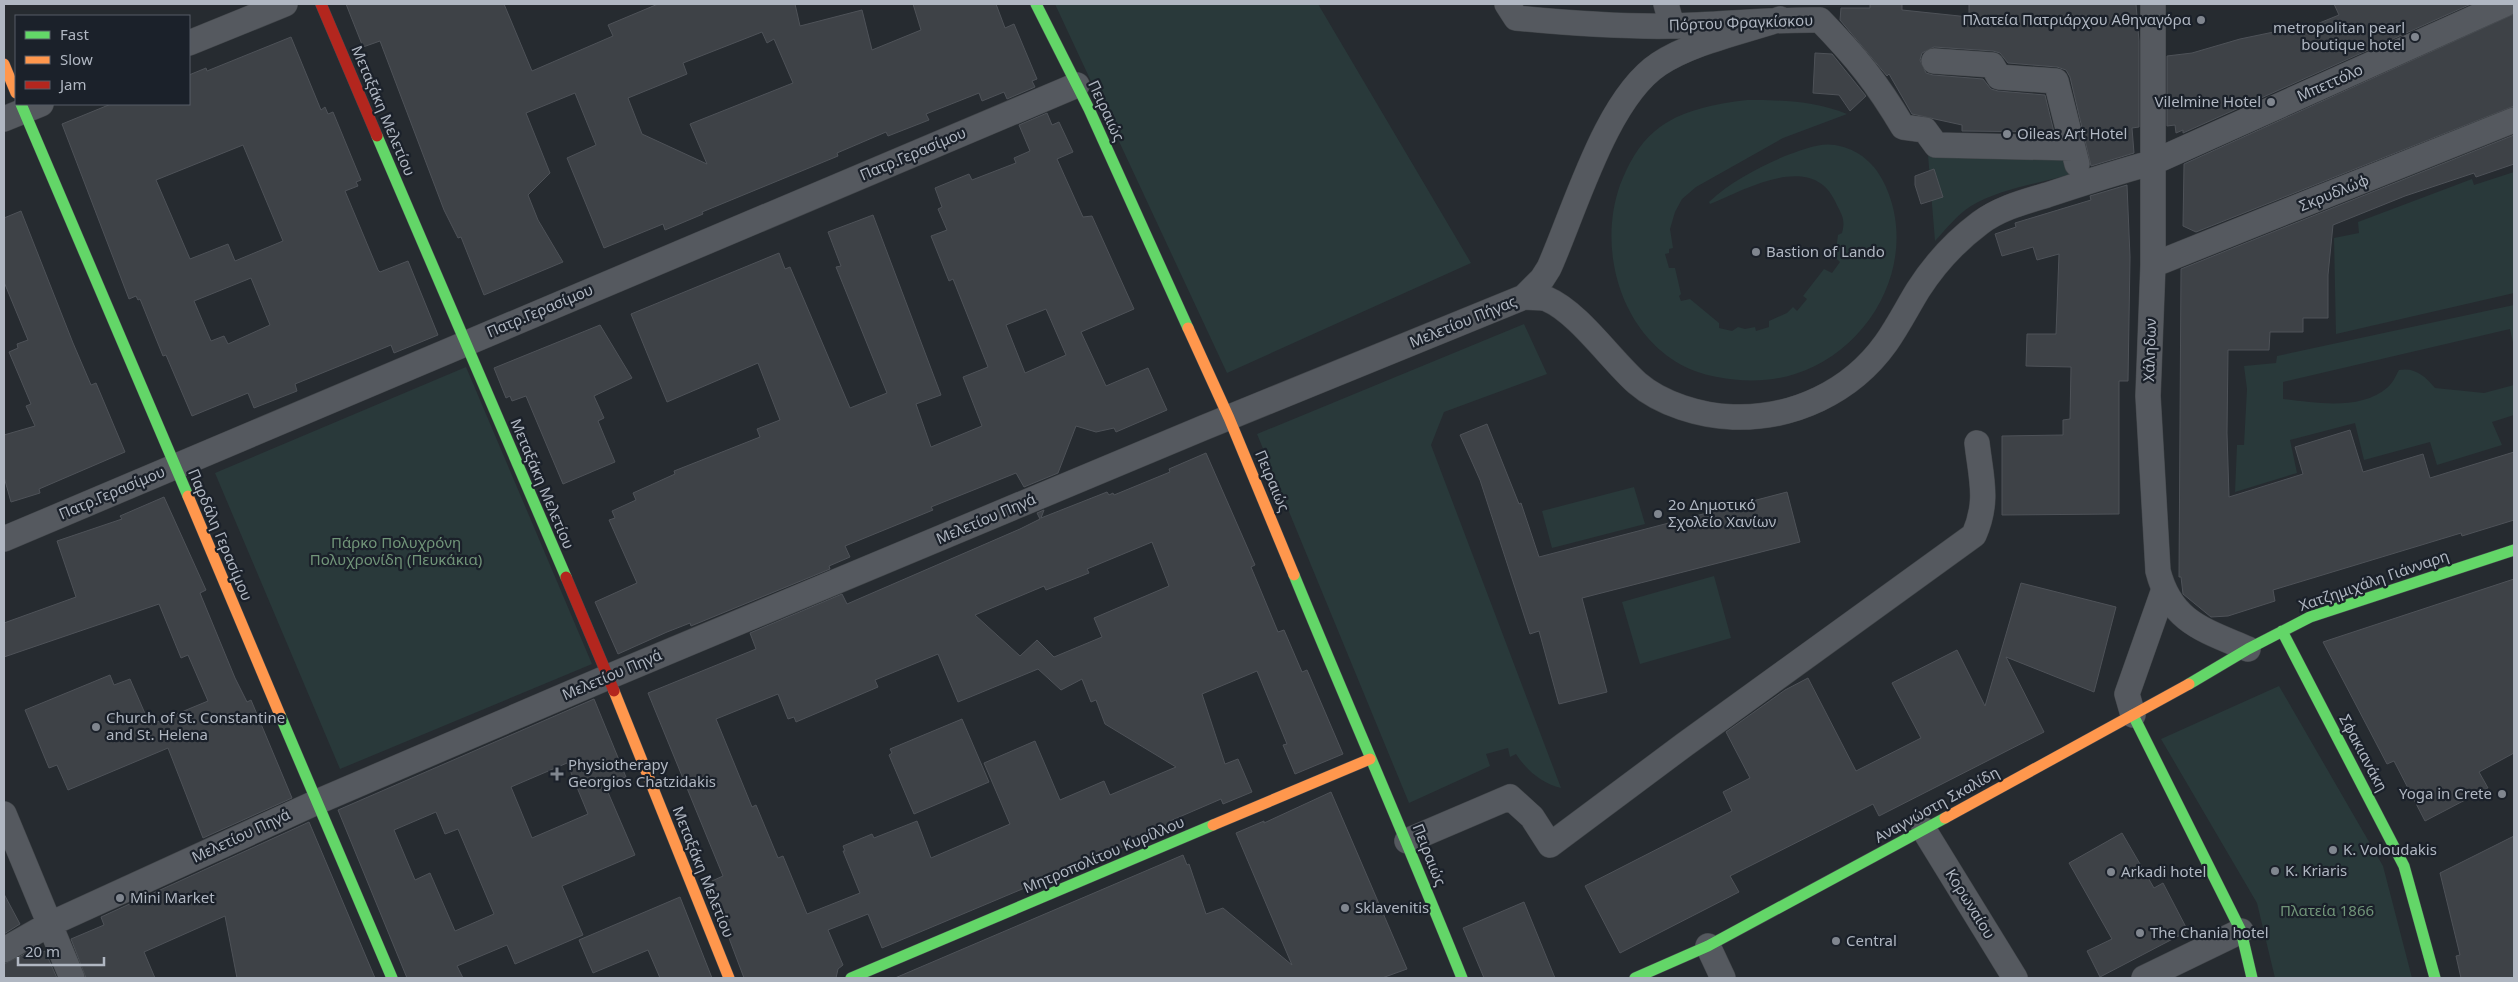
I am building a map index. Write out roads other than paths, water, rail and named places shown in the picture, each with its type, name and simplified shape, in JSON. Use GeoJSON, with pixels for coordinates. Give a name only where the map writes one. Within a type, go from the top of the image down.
{"type":"FeatureCollection","features":[{"type":"Feature","properties":{"kind":"street"},"geometry":{"type":"LineString","coordinates":[[190,43],[285,4]]}},
{"type":"Feature","properties":{"kind":"street","name":"Μεταξάκη Μελετίου"},"geometry":{"type":"LineString","coordinates":[[321,4],[608,676],[729,978]]}},
{"type":"Feature","properties":{"kind":"street","name":"Πειραιώς"},"geometry":{"type":"LineString","coordinates":[[1036,4],[1077,85],[1229,418],[1370,759],[1407,841],[1462,978]]}},
{"type":"Feature","properties":{"kind":"street","name":"Πόρτου Φραγκίσκου"},"geometry":{"type":"LineString","coordinates":[[1506,4],[1516,18],[1589,14],[1780,19],[1820,12],[1880,88],[1903,128],[1925,130],[1936,145],[2073,148]]}},
{"type":"Feature","properties":{"kind":"street","name":"Χάληδων"},"geometry":{"type":"LineString","coordinates":[[2153,4],[2153,266],[2148,396],[2156,549],[2163,592]]}},
{"type":"Feature","properties":{"kind":"street","name":"Μπεττόλο"},"geometry":{"type":"LineString","coordinates":[[1524,297],[1546,298],[1563,308],[1638,384],[1663,399],[1676,405],[1719,416],[1748,417],[1777,414],[1825,396],[1844,385],[1866,366],[1885,344],[1931,272],[1958,243],[1982,222],[1998,212],[2154,162],[2505,4]]}},
{"type":"Feature","properties":{"kind":"street","name":"Μελετίου Πήγας"},"geometry":{"type":"LineString","coordinates":[[1229,418],[1524,297],[1542,279],[1549,268],[1612,117],[1639,82],[1659,64],[1689,49],[1780,19]]}},
{"type":"Feature","properties":{"kind":"street"},"geometry":{"type":"LineString","coordinates":[[1934,61],[1992,65],[1999,77],[2056,81],[2081,184]]}},
{"type":"Feature","properties":{"kind":"street","name":"Παρδάλη Γερασίμου"},"geometry":{"type":"LineString","coordinates":[[4,64],[15,91]]}},
{"type":"Feature","properties":{"kind":"street","name":"Πατρ.Γερασίμου"},"geometry":{"type":"LineString","coordinates":[[4,539],[1077,85]]}},
{"type":"Feature","properties":{"kind":"street","name":"Παρδάλη Γερασίμου"},"geometry":{"type":"LineString","coordinates":[[21,106],[392,978]]}},
{"type":"Feature","properties":{"kind":"street","name":"Σκρυδλώφ"},"geometry":{"type":"LineString","coordinates":[[2153,266],[2514,120]]}},
{"type":"Feature","properties":{"kind":"street","name":"Μελετίου Πηγά"},"geometry":{"type":"LineString","coordinates":[[4,950],[48,925],[317,802],[608,676],[1229,418]]}},
{"type":"Feature","properties":{"kind":"street"},"geometry":{"type":"LineString","coordinates":[[1407,841],[1510,797],[1532,817],[1550,845],[1684,745],[1974,535],[1981,519],[1984,503],[1977,442]]}},
{"type":"Feature","properties":{"kind":"street","name":"Χατζημιχάλη Γιάνναρη"},"geometry":{"type":"LineString","coordinates":[[2248,649],[2282,631],[2332,609],[2514,550]]}},
{"type":"Feature","properties":{"kind":"street"},"geometry":{"type":"LineString","coordinates":[[2163,592],[2186,619],[2248,649]]}},
{"type":"Feature","properties":{"kind":"street"},"geometry":{"type":"LineString","coordinates":[[2163,592],[2127,694],[2133,715],[2241,931],[2252,978]]}},
{"type":"Feature","properties":{"kind":"street","name":"Σφακιανάκη"},"geometry":{"type":"LineString","coordinates":[[2282,631],[2404,866],[2435,978]]}},
{"type":"Feature","properties":{"kind":"street","name":"Αναγνώστη Σκαλίδη"},"geometry":{"type":"LineString","coordinates":[[1635,978],[1708,946],[1924,830],[2133,715],[2248,649]]}},
{"type":"Feature","properties":{"kind":"street","name":"Μητροπολίτου Κυρίλλου"},"geometry":{"type":"LineString","coordinates":[[851,978],[1370,759]]}},
{"type":"Feature","properties":{"kind":"street"},"geometry":{"type":"LineString","coordinates":[[4,814],[48,925],[72,978]]}},
{"type":"Feature","properties":{"kind":"street","name":"Κορωναίου"},"geometry":{"type":"LineString","coordinates":[[1924,830],[2015,978]]}},
{"type":"Feature","properties":{"kind":"street"},"geometry":{"type":"LineString","coordinates":[[2144,978],[2241,931]]}},
{"type":"Feature","properties":{"kind":"street"},"geometry":{"type":"LineString","coordinates":[[1708,946],[1723,978]]}},
{"type":"Feature","properties":{"kind":"place","name":"Πλατεία Πατριάρχου Αθηναγόρα"},"geometry":{"type":"Point","coordinates":[2201,20]}},
{"type":"Feature","properties":{"kind":"place","name":"metropolitan pearl boutique hotel"},"geometry":{"type":"Point","coordinates":[2415,37]}},
{"type":"Feature","properties":{"kind":"place","name":"Vilelmine Hotel"},"geometry":{"type":"Point","coordinates":[2271,102]}},
{"type":"Feature","properties":{"kind":"place","name":"Oileas Art Hotel"},"geometry":{"type":"Point","coordinates":[2007,134]}},
{"type":"Feature","properties":{"kind":"place","name":"Bastion of Lando"},"geometry":{"type":"Point","coordinates":[1756,252]}},
{"type":"Feature","properties":{"kind":"place","name":"2ο Δημοτικό Σχολείο Χανίων"},"geometry":{"type":"Point","coordinates":[1658,514]}},
{"type":"Feature","properties":{"kind":"place","name":"Church of St. Constantine and St. Helena"},"geometry":{"type":"Point","coordinates":[96,727]}},
{"type":"Feature","properties":{"kind":"place","name":"Physiotherapy Georgios Chatzidakis"},"geometry":{"type":"Point","coordinates":[557,774]}},
{"type":"Feature","properties":{"kind":"place","name":"Yoga in Crete"},"geometry":{"type":"Point","coordinates":[2502,794]}},
{"type":"Feature","properties":{"kind":"place","name":"K. Voloudakis"},"geometry":{"type":"Point","coordinates":[2333,850]}},
{"type":"Feature","properties":{"kind":"place","name":"K. Kriaris"},"geometry":{"type":"Point","coordinates":[2275,871]}},
{"type":"Feature","properties":{"kind":"place","name":"Arkadi hotel"},"geometry":{"type":"Point","coordinates":[2111,872]}},
{"type":"Feature","properties":{"kind":"place","name":"Mini Market"},"geometry":{"type":"Point","coordinates":[120,898]}},
{"type":"Feature","properties":{"kind":"place","name":"Sklavenitis"},"geometry":{"type":"Point","coordinates":[1345,908]}},
{"type":"Feature","properties":{"kind":"place","name":"The Chania hotel"},"geometry":{"type":"Point","coordinates":[2140,933]}},
{"type":"Feature","properties":{"kind":"place","name":"Central"},"geometry":{"type":"Point","coordinates":[1836,941]}},
{"type":"Feature","properties":{"kind":"park label","name":"Πάρκο Πολυχρόνη Πολυχρονίδη (Πευκάκια)"},"geometry":{"type":"Point","coordinates":[396,552]}},
{"type":"Feature","properties":{"kind":"park label","name":"Πλατεία 1866"},"geometry":{"type":"Point","coordinates":[2327,911]}}]}
